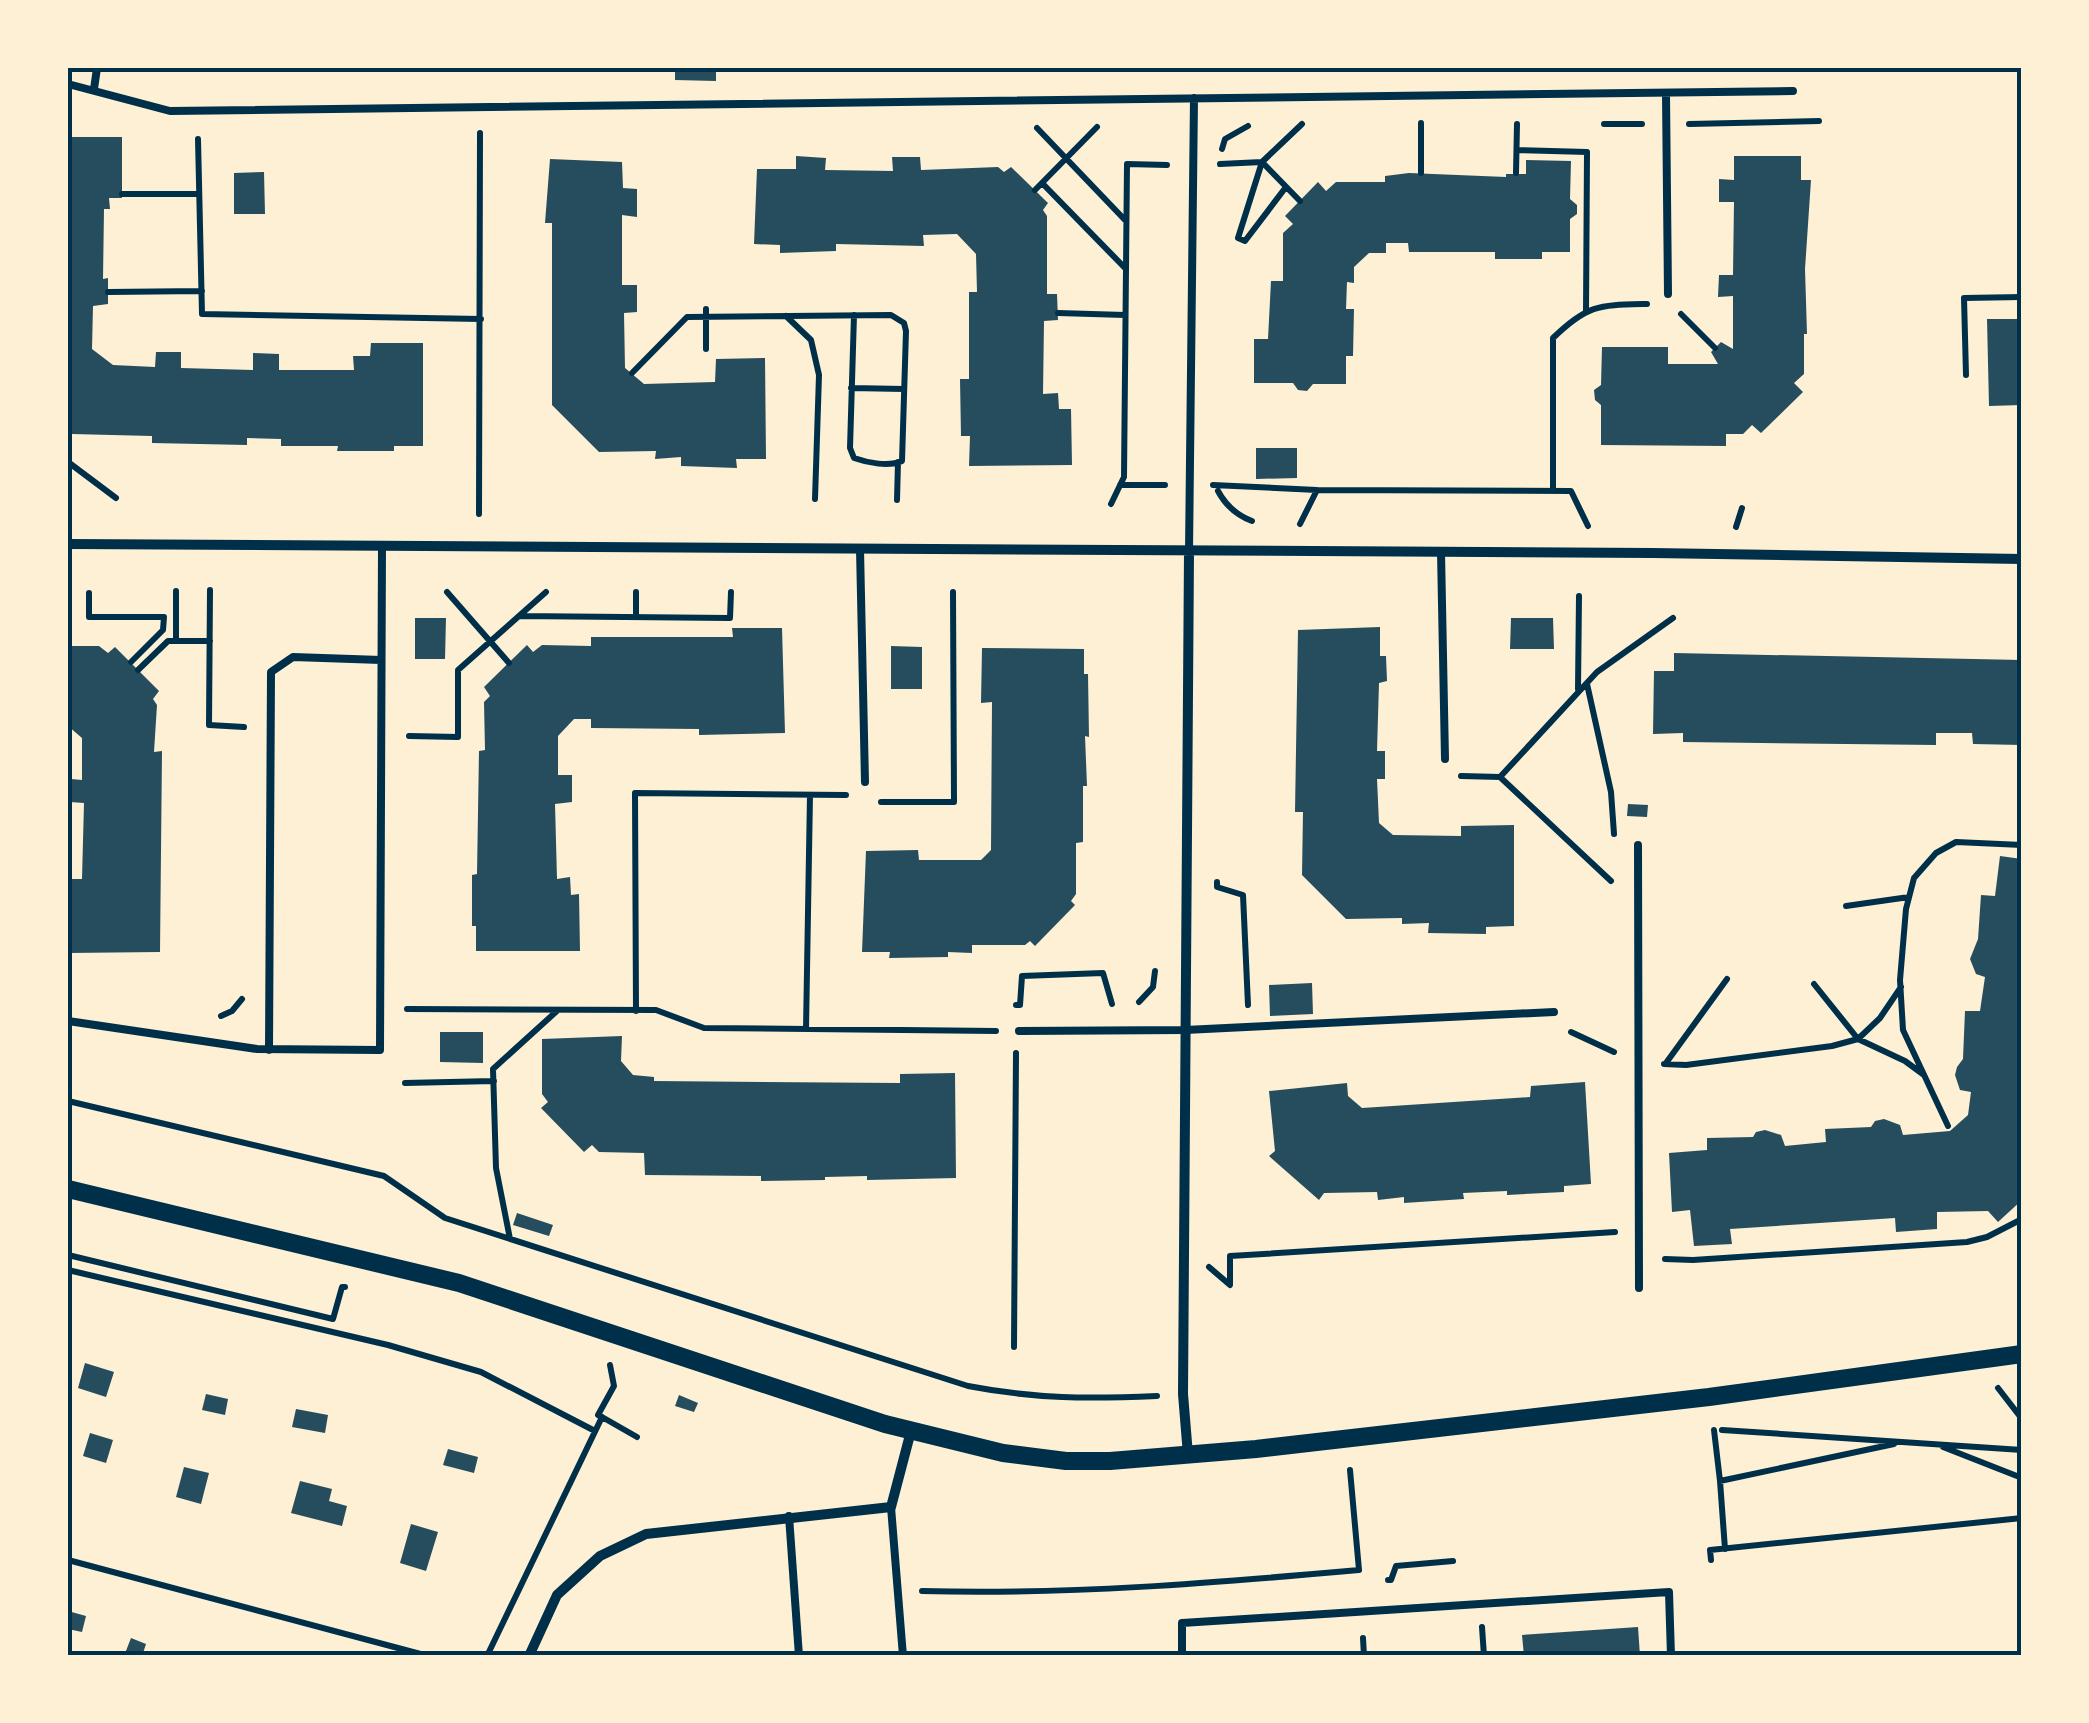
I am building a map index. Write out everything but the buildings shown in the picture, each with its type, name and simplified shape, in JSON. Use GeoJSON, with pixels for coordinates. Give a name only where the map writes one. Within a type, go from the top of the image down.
{"type":"FeatureCollection","features":[{"type":"Feature","properties":{"kind":"street"},"geometry":{"type":"LineString","coordinates":[[68,544],[2022,559]]}},
{"type":"Feature","properties":{"kind":"street"},"geometry":{"type":"LineString","coordinates":[[1188,1456],[1183,1394],[1189,552]]}},
{"type":"Feature","properties":{"kind":"street"},"geometry":{"type":"LineString","coordinates":[[68,1189],[459,1284],[911,1431],[1003,1453],[1066,1461],[1188,1456],[1709,1397],[2022,1354]]}},
{"type":"Feature","properties":{"kind":"street"},"geometry":{"type":"LineString","coordinates":[[529,1656],[557,1595],[600,1556],[646,1534],[890,1506],[911,1431]]}},
{"type":"Feature","properties":{"kind":"lane"},"geometry":{"type":"LineString","coordinates":[[94,89],[97,68]]}},
{"type":"Feature","properties":{"kind":"lane"},"geometry":{"type":"LineString","coordinates":[[68,84],[170,111],[1793,91]]}},
{"type":"Feature","properties":{"kind":"lane"},"geometry":{"type":"LineString","coordinates":[[1666,94],[1669,299]]}},
{"type":"Feature","properties":{"kind":"lane"},"geometry":{"type":"LineString","coordinates":[[1189,552],[1194,98]]}},
{"type":"Feature","properties":{"kind":"lane"},"geometry":{"type":"LineString","coordinates":[[68,1021],[270,1050],[380,1050],[382,545]]}},
{"type":"Feature","properties":{"kind":"lane"},"geometry":{"type":"LineString","coordinates":[[860,549],[865,782]]}},
{"type":"Feature","properties":{"kind":"lane"},"geometry":{"type":"LineString","coordinates":[[1441,552],[1445,758]]}},
{"type":"Feature","properties":{"kind":"lane"},"geometry":{"type":"LineString","coordinates":[[270,1050],[271,672],[294,657],[381,660]]}},
{"type":"Feature","properties":{"kind":"lane"},"geometry":{"type":"LineString","coordinates":[[1638,845],[1639,1288]]}},
{"type":"Feature","properties":{"kind":"lane"},"geometry":{"type":"LineString","coordinates":[[1016,1031],[1248,1028],[1554,1012]]}},
{"type":"Feature","properties":{"kind":"lane"},"geometry":{"type":"LineString","coordinates":[[890,1506],[903,1656]]}},
{"type":"Feature","properties":{"kind":"lane"},"geometry":{"type":"LineString","coordinates":[[789,1516],[799,1656]]}},
{"type":"Feature","properties":{"kind":"lane"},"geometry":{"type":"LineString","coordinates":[[1182,1656],[1182,1623],[1669,1592],[1671,1656]]}},
{"type":"Feature","properties":{"kind":"path"},"geometry":{"type":"LineString","coordinates":[[1592,124],[1819,122]]}},
{"type":"Feature","properties":{"kind":"path"},"geometry":{"type":"LineString","coordinates":[[1404,123],[1422,123],[1421,174]]}},
{"type":"Feature","properties":{"kind":"path"},"geometry":{"type":"LineString","coordinates":[[1033,124],[1126,221]]}},
{"type":"Feature","properties":{"kind":"path"},"geometry":{"type":"LineString","coordinates":[[1035,190],[1100,124]]}},
{"type":"Feature","properties":{"kind":"path"},"geometry":{"type":"LineString","coordinates":[[1283,124],[1317,124]]}},
{"type":"Feature","properties":{"kind":"path"},"geometry":{"type":"LineString","coordinates":[[1286,187],[1245,241],[1238,238],[1262,162],[1299,124]]}},
{"type":"Feature","properties":{"kind":"path"},"geometry":{"type":"LineString","coordinates":[[1498,124],[1535,124]]}},
{"type":"Feature","properties":{"kind":"path"},"geometry":{"type":"LineString","coordinates":[[1516,174],[1517,124]]}},
{"type":"Feature","properties":{"kind":"path"},"geometry":{"type":"LineString","coordinates":[[1218,164],[1225,139],[1250,125]]}},
{"type":"Feature","properties":{"kind":"path"},"geometry":{"type":"LineString","coordinates":[[463,133],[482,132],[479,514]]}},
{"type":"Feature","properties":{"kind":"path"},"geometry":{"type":"LineString","coordinates":[[198,139],[202,314],[481,319]]}},
{"type":"Feature","properties":{"kind":"path"},"geometry":{"type":"LineString","coordinates":[[179,140],[217,139]]}},
{"type":"Feature","properties":{"kind":"path"},"geometry":{"type":"LineString","coordinates":[[1516,150],[1588,152],[1586,312]]}},
{"type":"Feature","properties":{"kind":"path"},"geometry":{"type":"LineString","coordinates":[[1111,504],[1124,477],[1127,164],[1262,162],[1300,201]]}},
{"type":"Feature","properties":{"kind":"path"},"geometry":{"type":"LineString","coordinates":[[1042,183],[1126,269]]}},
{"type":"Feature","properties":{"kind":"path"},"geometry":{"type":"LineString","coordinates":[[122,194],[200,194]]}},
{"type":"Feature","properties":{"kind":"path"},"geometry":{"type":"LineString","coordinates":[[108,292],[202,291]]}},
{"type":"Feature","properties":{"kind":"path"},"geometry":{"type":"LineString","coordinates":[[1966,375],[1964,298],[2022,298]]}},
{"type":"Feature","properties":{"kind":"path"},"geometry":{"type":"LineString","coordinates":[[1669,299],[1715,348]]}},
{"type":"Feature","properties":{"kind":"path"},"geometry":{"type":"LineString","coordinates":[[1553,491],[1552,338],[1577,315],[1586,312],[1608,305],[1655,304]]}},
{"type":"Feature","properties":{"kind":"path"},"geometry":{"type":"LineString","coordinates":[[706,313],[706,349]]}},
{"type":"Feature","properties":{"kind":"path"},"geometry":{"type":"LineString","coordinates":[[632,374],[687,317],[706,313],[786,316],[854,314],[891,315],[904,323],[902,460],[898,462],[864,461],[854,458],[850,448],[854,314]]}},
{"type":"Feature","properties":{"kind":"path"},"geometry":{"type":"LineString","coordinates":[[1058,314],[1126,314]]}},
{"type":"Feature","properties":{"kind":"path"},"geometry":{"type":"LineString","coordinates":[[786,316],[811,340],[819,375],[816,499]]}},
{"type":"Feature","properties":{"kind":"path"},"geometry":{"type":"LineString","coordinates":[[852,388],[904,390]]}},
{"type":"Feature","properties":{"kind":"path"},"geometry":{"type":"LineString","coordinates":[[68,462],[116,498]]}},
{"type":"Feature","properties":{"kind":"path"},"geometry":{"type":"LineString","coordinates":[[897,500],[898,462]]}},
{"type":"Feature","properties":{"kind":"path"},"geometry":{"type":"LineString","coordinates":[[1217,470],[1217,485],[1225,504],[1241,517],[1274,525],[1300,524],[1317,490]]}},
{"type":"Feature","properties":{"kind":"path"},"geometry":{"type":"LineString","coordinates":[[1120,484],[1570,491],[1586,526],[1605,526]]}},
{"type":"Feature","properties":{"kind":"path"},"geometry":{"type":"LineString","coordinates":[[1719,527],[1738,527],[1742,508]]}},
{"type":"Feature","properties":{"kind":"path"},"geometry":{"type":"LineString","coordinates":[[1273,551],[1274,525]]}},
{"type":"Feature","properties":{"kind":"path"},"geometry":{"type":"LineString","coordinates":[[210,590],[209,725],[244,725],[244,745]]}},
{"type":"Feature","properties":{"kind":"path"},"geometry":{"type":"LineString","coordinates":[[176,591],[176,641]]}},
{"type":"Feature","properties":{"kind":"path"},"geometry":{"type":"LineString","coordinates":[[448,592],[508,663]]}},
{"type":"Feature","properties":{"kind":"path"},"geometry":{"type":"LineString","coordinates":[[409,736],[458,737],[458,670],[546,592]]}},
{"type":"Feature","properties":{"kind":"path"},"geometry":{"type":"LineString","coordinates":[[636,592],[636,617]]}},
{"type":"Feature","properties":{"kind":"path"},"geometry":{"type":"LineString","coordinates":[[519,616],[730,618],[731,592]]}},
{"type":"Feature","properties":{"kind":"path"},"geometry":{"type":"LineString","coordinates":[[865,782],[865,795],[870,802],[954,802],[953,592]]}},
{"type":"Feature","properties":{"kind":"path"},"geometry":{"type":"LineString","coordinates":[[89,593],[89,617],[164,617],[164,630],[130,662]]}},
{"type":"Feature","properties":{"kind":"path"},"geometry":{"type":"LineString","coordinates":[[1578,692],[1579,596]]}},
{"type":"Feature","properties":{"kind":"path"},"geometry":{"type":"LineString","coordinates":[[1637,906],[1500,777],[1597,672],[1673,618]]}},
{"type":"Feature","properties":{"kind":"path"},"geometry":{"type":"LineString","coordinates":[[138,670],[168,641],[210,641]]}},
{"type":"Feature","properties":{"kind":"path"},"geometry":{"type":"LineString","coordinates":[[1587,682],[1612,792],[1613,845]]}},
{"type":"Feature","properties":{"kind":"path"},"geometry":{"type":"LineString","coordinates":[[636,1011],[635,793],[865,795]]}},
{"type":"Feature","properties":{"kind":"path"},"geometry":{"type":"LineString","coordinates":[[806,1029],[810,795]]}},
{"type":"Feature","properties":{"kind":"path"},"geometry":{"type":"LineString","coordinates":[[1948,1126],[1903,1030],[1901,986],[1914,878],[1936,853],[1956,842],[2022,845]]}},
{"type":"Feature","properties":{"kind":"path"},"geometry":{"type":"LineString","coordinates":[[1610,880],[1611,862]]}},
{"type":"Feature","properties":{"kind":"path"},"geometry":{"type":"LineString","coordinates":[[1217,868],[1217,887],[1243,895],[1248,1028]]}},
{"type":"Feature","properties":{"kind":"path"},"geometry":{"type":"LineString","coordinates":[[1846,906],[1909,897]]}},
{"type":"Feature","properties":{"kind":"path"},"geometry":{"type":"LineString","coordinates":[[1014,1347],[1018,1067],[1011,1006],[1020,1005],[1022,976],[1103,972],[1110,1004],[1125,1007],[1141,1002],[1153,987],[1156,970]]}},
{"type":"Feature","properties":{"kind":"path"},"geometry":{"type":"LineString","coordinates":[[1666,1064],[1727,979]]}},
{"type":"Feature","properties":{"kind":"path"},"geometry":{"type":"LineString","coordinates":[[1814,984],[1858,1039],[1905,1061],[1925,1076]]}},
{"type":"Feature","properties":{"kind":"path"},"geometry":{"type":"LineString","coordinates":[[1554,1012],[1558,1026],[1636,1062],[1686,1066],[1858,1039],[1880,1018],[1901,986]]}},
{"type":"Feature","properties":{"kind":"path"},"geometry":{"type":"LineString","coordinates":[[213,1019],[232,1011],[243,998]]}},
{"type":"Feature","properties":{"kind":"path"},"geometry":{"type":"LineString","coordinates":[[406,1009],[656,1010],[704,1028],[1016,1031]]}},
{"type":"Feature","properties":{"kind":"path"},"geometry":{"type":"LineString","coordinates":[[510,1239],[496,1168],[494,1069],[558,1010]]}},
{"type":"Feature","properties":{"kind":"path"},"geometry":{"type":"LineString","coordinates":[[405,1084],[494,1081]]}},
{"type":"Feature","properties":{"kind":"path"},"geometry":{"type":"LineString","coordinates":[[68,1102],[384,1176],[446,1218],[968,1386],[1075,1400],[1183,1394]]}},
{"type":"Feature","properties":{"kind":"path"},"geometry":{"type":"LineString","coordinates":[[1209,1249],[1209,1267],[1230,1285],[1230,1256],[1638,1231],[1654,1232],[1665,1259],[1693,1260],[1967,1242],[2022,1220]]}},
{"type":"Feature","properties":{"kind":"path"},"geometry":{"type":"LineString","coordinates":[[68,1255],[334,1319],[342,1286],[361,1291]]}},
{"type":"Feature","properties":{"kind":"path"},"geometry":{"type":"LineString","coordinates":[[68,1270],[388,1345],[481,1372],[596,1431]]}},
{"type":"Feature","properties":{"kind":"path"},"geometry":{"type":"LineString","coordinates":[[593,1359],[610,1364],[614,1386],[598,1415],[637,1437]]}},
{"type":"Feature","properties":{"kind":"path"},"geometry":{"type":"LineString","coordinates":[[1709,1397],[1725,1549]]}},
{"type":"Feature","properties":{"kind":"path"},"geometry":{"type":"LineString","coordinates":[[487,1656],[602,1416]]}},
{"type":"Feature","properties":{"kind":"path"},"geometry":{"type":"LineString","coordinates":[[1714,1430],[2022,1450]]}},
{"type":"Feature","properties":{"kind":"path"},"geometry":{"type":"LineString","coordinates":[[1720,1482],[1905,1442]]}},
{"type":"Feature","properties":{"kind":"path"},"geometry":{"type":"LineString","coordinates":[[1934,1444],[2022,1478]]}},
{"type":"Feature","properties":{"kind":"path"},"geometry":{"type":"LineString","coordinates":[[1350,1468],[1359,1582]]}},
{"type":"Feature","properties":{"kind":"path"},"geometry":{"type":"LineString","coordinates":[[1710,1560],[1710,1550],[2022,1518]]}},
{"type":"Feature","properties":{"kind":"path"},"geometry":{"type":"LineString","coordinates":[[68,1560],[428,1656]]}},
{"type":"Feature","properties":{"kind":"path"},"geometry":{"type":"LineString","coordinates":[[1375,1581],[1391,1580],[1396,1566],[1454,1561]]}},
{"type":"Feature","properties":{"kind":"path"},"geometry":{"type":"LineString","coordinates":[[898,1591],[1020,1594],[1358,1570]]}}]}
